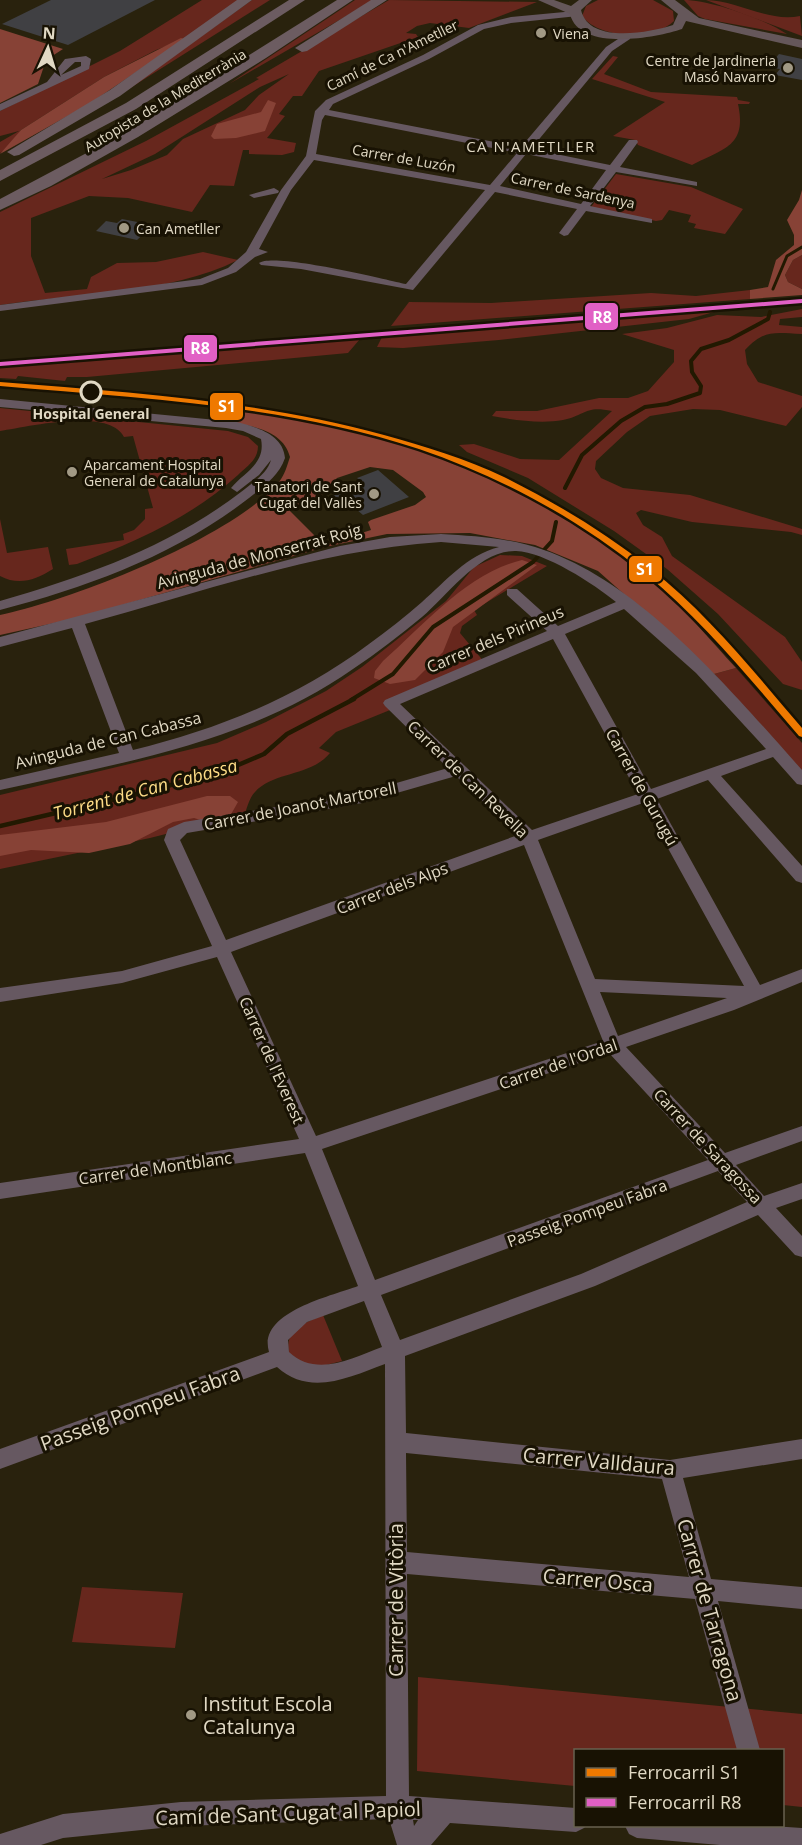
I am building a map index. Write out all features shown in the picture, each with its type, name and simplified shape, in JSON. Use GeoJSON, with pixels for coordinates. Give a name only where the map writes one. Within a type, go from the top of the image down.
{"type":"FeatureCollection","features":[{"type":"Feature","properties":{"kind":"highway"},"geometry":{"type":"LineString","coordinates":[[0,161],[116,93],[245,0]]}},
{"type":"Feature","properties":{"kind":"highway"},"geometry":{"type":"LineString","coordinates":[[0,161],[128,94],[277,0]]}},
{"type":"Feature","properties":{"kind":"highway","name":"Autopista de la Mediterrània"},"geometry":{"type":"LineString","coordinates":[[0,176],[131,106],[298,0]]}},
{"type":"Feature","properties":{"kind":"highway","name":"Autopista de la Mediterrània"},"geometry":{"type":"LineString","coordinates":[[0,192],[148,114],[325,0]]}},
{"type":"Feature","properties":{"kind":"highway"},"geometry":{"type":"LineString","coordinates":[[74,168],[193,101],[346,0]]}},
{"type":"Feature","properties":{"kind":"highway"},"geometry":{"type":"LineString","coordinates":[[0,205],[243,81],[380,0]]}},
{"type":"Feature","properties":{"kind":"main road"},"geometry":{"type":"LineString","coordinates":[[544,0],[575,13],[579,21],[588,28],[603,33],[627,37],[656,35],[680,21],[802,44]]}},
{"type":"Feature","properties":{"kind":"main road"},"geometry":{"type":"LineString","coordinates":[[575,13],[586,0]]}},
{"type":"Feature","properties":{"kind":"main road"},"geometry":{"type":"LineString","coordinates":[[670,1],[680,21]]}},
{"type":"Feature","properties":{"kind":"street","name":"Camí de Ca n'Ametller"},"geometry":{"type":"LineString","coordinates":[[232,270],[251,255],[286,190],[311,156],[320,111],[329,102],[426,57],[481,27],[512,20],[549,18],[575,13]]}},
{"type":"Feature","properties":{"kind":"street","name":"Camí de Ca n'Ametller"},"geometry":{"type":"LineString","coordinates":[[549,18],[588,28]]}},
{"type":"Feature","properties":{"kind":"street"},"geometry":{"type":"LineString","coordinates":[[603,33],[611,47]]}},
{"type":"Feature","properties":{"kind":"street"},"geometry":{"type":"LineString","coordinates":[[251,255],[251,261],[267,259],[409,288],[611,47],[627,37]]}},
{"type":"Feature","properties":{"kind":"street"},"geometry":{"type":"LineString","coordinates":[[0,108],[52,82]]}},
{"type":"Feature","properties":{"kind":"street"},"geometry":{"type":"LineString","coordinates":[[320,111],[693,184]]}},
{"type":"Feature","properties":{"kind":"street"},"geometry":{"type":"LineString","coordinates":[[564,233],[633,142]]}},
{"type":"Feature","properties":{"kind":"street","name":"Carrer de Luzón"},"geometry":{"type":"LineString","coordinates":[[311,156],[492,188]]}},
{"type":"Feature","properties":{"kind":"street","name":"Carrer de Sardenya"},"geometry":{"type":"LineString","coordinates":[[492,188],[648,221]]}},
{"type":"Feature","properties":{"kind":"street"},"geometry":{"type":"LineString","coordinates":[[254,195],[274,191]]}},
{"type":"Feature","properties":{"kind":"street"},"geometry":{"type":"LineString","coordinates":[[261,238],[267,259]]}},
{"type":"Feature","properties":{"kind":"street","name":"Camí de Ca n'Ametller"},"geometry":{"type":"LineString","coordinates":[[0,308],[56,298],[175,287],[202,282],[267,259]]}},
{"type":"Feature","properties":{"kind":"street"},"geometry":{"type":"LineString","coordinates":[[0,403],[214,423],[250,430],[275,444],[279,459],[276,466],[238,502],[204,525],[111,571],[0,606]]}},
{"type":"Feature","properties":{"kind":"street"},"geometry":{"type":"LineString","coordinates":[[0,596],[103,563],[194,519],[226,497],[263,463],[269,445],[267,439]]}},
{"type":"Feature","properties":{"kind":"street"},"geometry":{"type":"LineString","coordinates":[[442,538],[456,549],[462,562],[461,571]]}},
{"type":"Feature","properties":{"kind":"street","name":"Avinguda de Monserrat Roig"},"geometry":{"type":"LineString","coordinates":[[0,642],[77,623],[348,547],[409,539],[442,538],[525,549],[588,575],[658,629],[740,707],[802,780]]}},
{"type":"Feature","properties":{"kind":"street","name":"Avinguda de Can Cabassa"},"geometry":{"type":"LineString","coordinates":[[0,785],[194,741],[298,697],[343,670],[386,638],[421,610],[468,564],[494,551],[525,549]]}},
{"type":"Feature","properties":{"kind":"street","name":"Carrer de Gurugú"},"geometry":{"type":"LineString","coordinates":[[512,592],[557,633],[757,994]]}},
{"type":"Feature","properties":{"kind":"street","name":"Carrer dels Pirineus"},"geometry":{"type":"LineString","coordinates":[[395,708],[390,704],[393,701],[619,606]]}},
{"type":"Feature","properties":{"kind":"street"},"geometry":{"type":"LineString","coordinates":[[77,623],[129,756]]}},
{"type":"Feature","properties":{"kind":"street","name":"Carrer de Can Revella"},"geometry":{"type":"LineString","coordinates":[[395,708],[530,837],[613,1045]]}},
{"type":"Feature","properties":{"kind":"street","name":"Carrer dels Alps"},"geometry":{"type":"LineString","coordinates":[[0,995],[122,977],[223,949],[530,837],[776,751]]}},
{"type":"Feature","properties":{"kind":"street","name":"Carrer de Joanot Martorell"},"geometry":{"type":"LineString","coordinates":[[174,833],[184,828],[362,798],[461,769]]}},
{"type":"Feature","properties":{"kind":"street"},"geometry":{"type":"LineString","coordinates":[[711,774],[802,877]]}},
{"type":"Feature","properties":{"kind":"street","name":"Carrer de l'Everest"},"geometry":{"type":"LineString","coordinates":[[174,833],[173,845],[223,949],[311,1145],[372,1289]]}},
{"type":"Feature","properties":{"kind":"street","name":"Carrer de l'Ordal"},"geometry":{"type":"LineString","coordinates":[[311,1145],[613,1045],[757,994],[802,975]]}},
{"type":"Feature","properties":{"kind":"street"},"geometry":{"type":"LineString","coordinates":[[590,985],[757,994]]}},
{"type":"Feature","properties":{"kind":"street","name":"Carrer de Saragossa"},"geometry":{"type":"LineString","coordinates":[[613,1045],[763,1204],[802,1249]]}},
{"type":"Feature","properties":{"kind":"street","name":"Passeig Pompeu Fabra"},"geometry":{"type":"LineString","coordinates":[[0,1459],[281,1357],[279,1348],[281,1335],[292,1321],[372,1289],[723,1164],[802,1133]]}},
{"type":"Feature","properties":{"kind":"street","name":"Carrer de Montblanc"},"geometry":{"type":"LineString","coordinates":[[0,1191],[311,1145]]}},
{"type":"Feature","properties":{"kind":"street"},"geometry":{"type":"LineString","coordinates":[[281,1357],[285,1365],[293,1370],[311,1376],[324,1376],[395,1353],[588,1280],[763,1204],[802,1191]]}},
{"type":"Feature","properties":{"kind":"street"},"geometry":{"type":"LineString","coordinates":[[372,1289],[395,1353]]}},
{"type":"Feature","properties":{"kind":"street","name":"Carrer de Vitòria"},"geometry":{"type":"LineString","coordinates":[[395,1353],[395,1562],[399,1807],[402,1826],[409,1845]]}},
{"type":"Feature","properties":{"kind":"street","name":"Carrer Valldaura"},"geometry":{"type":"LineString","coordinates":[[394,1442],[670,1470],[802,1449]]}},
{"type":"Feature","properties":{"kind":"street","name":"Carrer de Tarragona"},"geometry":{"type":"LineString","coordinates":[[670,1470],[748,1749]]}},
{"type":"Feature","properties":{"kind":"street","name":"Carrer Osca"},"geometry":{"type":"LineString","coordinates":[[395,1562],[802,1598]]}},
{"type":"Feature","properties":{"kind":"street","name":"Camí de Sant Cugat al Papiol"},"geometry":{"type":"LineString","coordinates":[[3,1845],[63,1826],[181,1814],[399,1807],[574,1820]]}},
{"type":"Feature","properties":{"kind":"street"},"geometry":{"type":"LineString","coordinates":[[419,1845],[420,1839],[429,1826],[446,1810]]}},
{"type":"Feature","properties":{"kind":"street"},"geometry":{"type":"LineString","coordinates":[[650,1827],[802,1840]]}},
{"type":"Feature","properties":{"kind":"shaded area"},"geometry":{"type":"Polygon","coordinates":[[[202,0],[240,0],[185,39],[156,50],[104,77],[21,130],[9,147],[0,153],[0,142],[19,131],[0,136],[0,111],[120,51],[202,0]]]}},
{"type":"Feature","properties":{"kind":"shaded area"},"geometry":{"type":"Polygon","coordinates":[[[252,0],[270,0],[119,95],[252,0]]]}},
{"type":"Feature","properties":{"kind":"shaded area"},"geometry":{"type":"Polygon","coordinates":[[[355,0],[374,0],[229,84],[355,0]]]}},
{"type":"Feature","properties":{"kind":"shaded area"},"geometry":{"type":"Polygon","coordinates":[[[389,0],[537,2],[469,28],[430,23],[417,26],[406,33],[416,34],[418,37],[319,71],[302,96],[293,96],[279,114],[285,116],[267,138],[296,143],[294,152],[282,155],[249,154],[249,150],[243,150],[234,186],[210,185],[192,212],[128,198],[89,196],[31,218],[31,256],[45,293],[87,289],[91,277],[117,263],[156,262],[203,252],[238,260],[182,280],[152,286],[0,305],[0,212],[146,141],[259,79],[256,78],[389,0]],[[289,74],[260,87],[155,154],[102,179],[167,155],[183,139],[245,110],[259,95],[289,74]]]}},
{"type":"Feature","properties":{"kind":"shaded area"},"geometry":{"type":"Polygon","coordinates":[[[598,0],[653,0],[673,11],[674,21],[654,32],[627,35],[613,33],[590,24],[582,16],[586,6],[598,0]]]}},
{"type":"Feature","properties":{"kind":"shaded area"},"geometry":{"type":"Polygon","coordinates":[[[684,0],[708,3],[737,11],[787,34],[705,19],[698,16],[684,0]]]}},
{"type":"Feature","properties":{"kind":"shaded area"},"geometry":{"type":"Polygon","coordinates":[[[706,0],[729,3],[776,16],[800,16],[802,36],[706,0]]]}},
{"type":"Feature","properties":{"kind":"shaded area"},"geometry":{"type":"Polygon","coordinates":[[[0,29],[63,49],[46,60],[38,84],[0,103],[0,29]]]}},
{"type":"Feature","properties":{"kind":"shaded area"},"geometry":{"type":"Polygon","coordinates":[[[181,38],[185,39],[89,104],[0,154],[21,130],[104,77],[181,38]]]}},
{"type":"Feature","properties":{"kind":"shaded area"},"geometry":{"type":"Polygon","coordinates":[[[613,56],[618,57],[604,74],[651,92],[737,97],[738,100],[750,102],[749,104],[738,104],[740,118],[736,137],[731,144],[692,165],[638,145],[635,140],[613,136],[665,102],[592,79],[613,56]]]}},
{"type":"Feature","properties":{"kind":"shaded area"},"geometry":{"type":"Polygon","coordinates":[[[268,100],[276,103],[265,131],[236,138],[214,139],[211,136],[217,124],[261,112],[268,100]]]}},
{"type":"Feature","properties":{"kind":"shaded area"},"geometry":{"type":"Polygon","coordinates":[[[616,174],[691,187],[743,209],[725,234],[694,228],[696,224],[688,222],[691,215],[669,210],[662,220],[656,221],[591,207],[616,174]]]}},
{"type":"Feature","properties":{"kind":"shaded area"},"geometry":{"type":"Polygon","coordinates":[[[802,190],[802,255],[793,260],[785,275],[788,282],[802,289],[802,295],[750,299],[750,290],[768,287],[776,260],[794,245],[794,235],[787,220],[802,190]]]}},
{"type":"Feature","properties":{"kind":"shaded area"},"geometry":{"type":"Polygon","coordinates":[[[802,255],[802,289],[788,282],[785,275],[793,260],[802,255]]]}},
{"type":"Feature","properties":{"kind":"shaded area"},"geometry":{"type":"Polygon","coordinates":[[[750,290],[750,299],[391,326],[409,302],[491,303],[651,293],[696,296],[750,290]]]}},
{"type":"Feature","properties":{"kind":"shaded area"},"geometry":{"type":"Polygon","coordinates":[[[802,309],[802,317],[780,319],[779,325],[802,327],[802,334],[764,335],[745,350],[747,364],[758,382],[802,396],[802,407],[786,426],[720,410],[693,409],[650,416],[627,432],[596,461],[595,469],[601,478],[623,488],[690,495],[802,529],[802,535],[692,522],[641,510],[636,513],[643,525],[662,537],[672,556],[785,637],[802,662],[802,690],[783,684],[718,614],[667,569],[614,531],[528,478],[467,452],[459,445],[474,444],[520,459],[559,460],[612,411],[596,409],[571,418],[546,422],[492,416],[496,411],[537,411],[599,398],[628,398],[648,391],[674,362],[674,350],[622,334],[667,328],[717,315],[761,317],[802,309]]]}},
{"type":"Feature","properties":{"kind":"shaded area"},"geometry":{"type":"Polygon","coordinates":[[[721,310],[689,319],[499,340],[403,348],[377,347],[382,337],[721,310]]]}},
{"type":"Feature","properties":{"kind":"shaded area"},"geometry":{"type":"Polygon","coordinates":[[[360,339],[348,353],[67,377],[65,381],[18,376],[16,379],[0,378],[0,366],[360,339]]]}},
{"type":"Feature","properties":{"kind":"shaded area"},"geometry":{"type":"Polygon","coordinates":[[[218,407],[278,415],[337,427],[396,443],[454,463],[510,488],[564,517],[614,551],[671,598],[736,668],[714,674],[598,571],[535,545],[470,533],[387,534],[325,547],[77,618],[0,635],[0,615],[67,596],[189,545],[226,524],[256,503],[279,482],[290,457],[278,438],[258,428],[211,420],[218,407]],[[370,467],[337,478],[315,502],[290,511],[324,545],[371,530],[368,522],[371,520],[415,505],[426,497],[423,492],[393,470],[370,467]]]}},
{"type":"Feature","properties":{"kind":"shaded area"},"geometry":{"type":"Polygon","coordinates":[[[0,408],[228,431],[248,437],[258,446],[258,451],[238,475],[202,504],[120,547],[69,565],[66,549],[124,540],[123,534],[134,530],[145,519],[145,509],[153,508],[133,436],[124,437],[115,428],[102,423],[85,421],[47,423],[0,431],[0,408]]]}},
{"type":"Feature","properties":{"kind":"shaded area"},"geometry":{"type":"Polygon","coordinates":[[[0,519],[7,553],[48,547],[53,569],[40,576],[20,581],[0,576],[0,519]]]}},
{"type":"Feature","properties":{"kind":"shaded area"},"geometry":{"type":"Polygon","coordinates":[[[500,555],[522,556],[547,566],[474,610],[477,615],[462,626],[460,633],[485,663],[394,701],[395,708],[336,732],[319,748],[330,753],[322,761],[263,785],[255,792],[245,814],[150,838],[0,869],[0,795],[217,743],[266,722],[326,691],[362,667],[446,601],[474,567],[500,555]]]}},
{"type":"Feature","properties":{"kind":"shaded area"},"geometry":{"type":"Polygon","coordinates":[[[522,560],[537,565],[453,627],[443,652],[415,680],[390,684],[374,678],[375,671],[383,661],[447,602],[483,576],[522,560]]]}},
{"type":"Feature","properties":{"kind":"shaded area"},"geometry":{"type":"Polygon","coordinates":[[[736,668],[802,743],[802,771],[714,674],[736,668]]]}},
{"type":"Feature","properties":{"kind":"shaded area"},"geometry":{"type":"Polygon","coordinates":[[[207,796],[230,796],[238,802],[230,816],[207,822],[194,818],[173,822],[130,844],[89,853],[31,850],[0,856],[0,835],[106,822],[207,796]]]}},
{"type":"Feature","properties":{"kind":"shaded area"},"geometry":{"type":"Polygon","coordinates":[[[323,1315],[342,1361],[310,1369],[289,1353],[288,1345],[297,1328],[323,1315]]]}},
{"type":"Feature","properties":{"kind":"shaded area"},"geometry":{"type":"Polygon","coordinates":[[[82,1587],[183,1593],[175,1648],[72,1642],[82,1587]]]}},
{"type":"Feature","properties":{"kind":"shaded area"},"geometry":{"type":"Polygon","coordinates":[[[418,1677],[802,1714],[802,1807],[784,1805],[784,1749],[574,1749],[574,1786],[417,1771],[418,1677]]]}},
{"type":"Feature","properties":{"kind":"building"},"geometry":{"type":"Polygon","coordinates":[[[51,0],[155,0],[68,45],[2,24],[51,0]]]}},
{"type":"Feature","properties":{"kind":"building","name":"Centre de Jardineria Masó Navarro"},"geometry":{"type":"Polygon","coordinates":[[[779,54],[802,59],[802,80],[775,75],[780,69],[768,67],[779,54]]]}},
{"type":"Feature","properties":{"kind":"building","name":"Can Ametller"},"geometry":{"type":"Polygon","coordinates":[[[122,219],[153,225],[137,240],[96,231],[106,221],[117,223],[122,219]]]}},
{"type":"Feature","properties":{"kind":"building","name":"Tanatori de Sant Cugat del Vallès"},"geometry":{"type":"Polygon","coordinates":[[[378,470],[409,497],[363,515],[356,509],[351,511],[333,495],[363,483],[357,478],[378,470]]]}},
{"type":"Feature","properties":{"kind":"waterway"},"geometry":{"type":"LineString","coordinates":[[773,289],[787,256],[802,247]]}},
{"type":"Feature","properties":{"kind":"waterway"},"geometry":{"type":"LineString","coordinates":[[565,488],[582,455],[621,421],[645,407],[667,404],[700,393],[701,386],[692,372],[691,361],[701,349],[729,340],[768,319],[770,312]]}},
{"type":"Feature","properties":{"kind":"waterway","name":"Torrent de Can Cabassa"},"geometry":{"type":"LineString","coordinates":[[351,700],[393,674],[433,627],[533,562],[552,541],[556,522]]}},
{"type":"Feature","properties":{"kind":"waterway","name":"Torrent de Can Cabassa"},"geometry":{"type":"LineString","coordinates":[[0,826],[146,792],[231,768],[264,754],[287,734],[354,699]]}},
{"type":"Feature","properties":{"kind":"rail line","name":"R8"},"geometry":{"type":"LineString","coordinates":[[0,364],[802,301]]}},
{"type":"Feature","properties":{"kind":"rail line","name":"S1"},"geometry":{"type":"LineString","coordinates":[[0,384],[173,399],[258,410],[340,426],[421,448],[500,478],[575,518],[648,571],[709,629],[802,734]]}},
{"type":"Feature","properties":{"kind":"place","name":"Viena"},"geometry":{"type":"Point","coordinates":[541,33]}},
{"type":"Feature","properties":{"kind":"place","name":"Centre de Jardineria Masó Navarro"},"geometry":{"type":"Point","coordinates":[788,68]}},
{"type":"Feature","properties":{"kind":"place","name":"Can Ametller"},"geometry":{"type":"Point","coordinates":[124,228]}},
{"type":"Feature","properties":{"kind":"place","name":"Hospital General"},"geometry":{"type":"Point","coordinates":[91,392]}},
{"type":"Feature","properties":{"kind":"place","name":"Aparcament Hospital General de Catalunya"},"geometry":{"type":"Point","coordinates":[72,472]}},
{"type":"Feature","properties":{"kind":"place","name":"Tanatori de Sant Cugat del Vallès"},"geometry":{"type":"Point","coordinates":[374,494]}},
{"type":"Feature","properties":{"kind":"place","name":"Institut Escola Catalunya"},"geometry":{"type":"Point","coordinates":[191,1715]}},
{"type":"Feature","properties":{"kind":"district","name":"CA N'AMETLLER"},"geometry":{"type":"Point","coordinates":[531,146]}}]}
